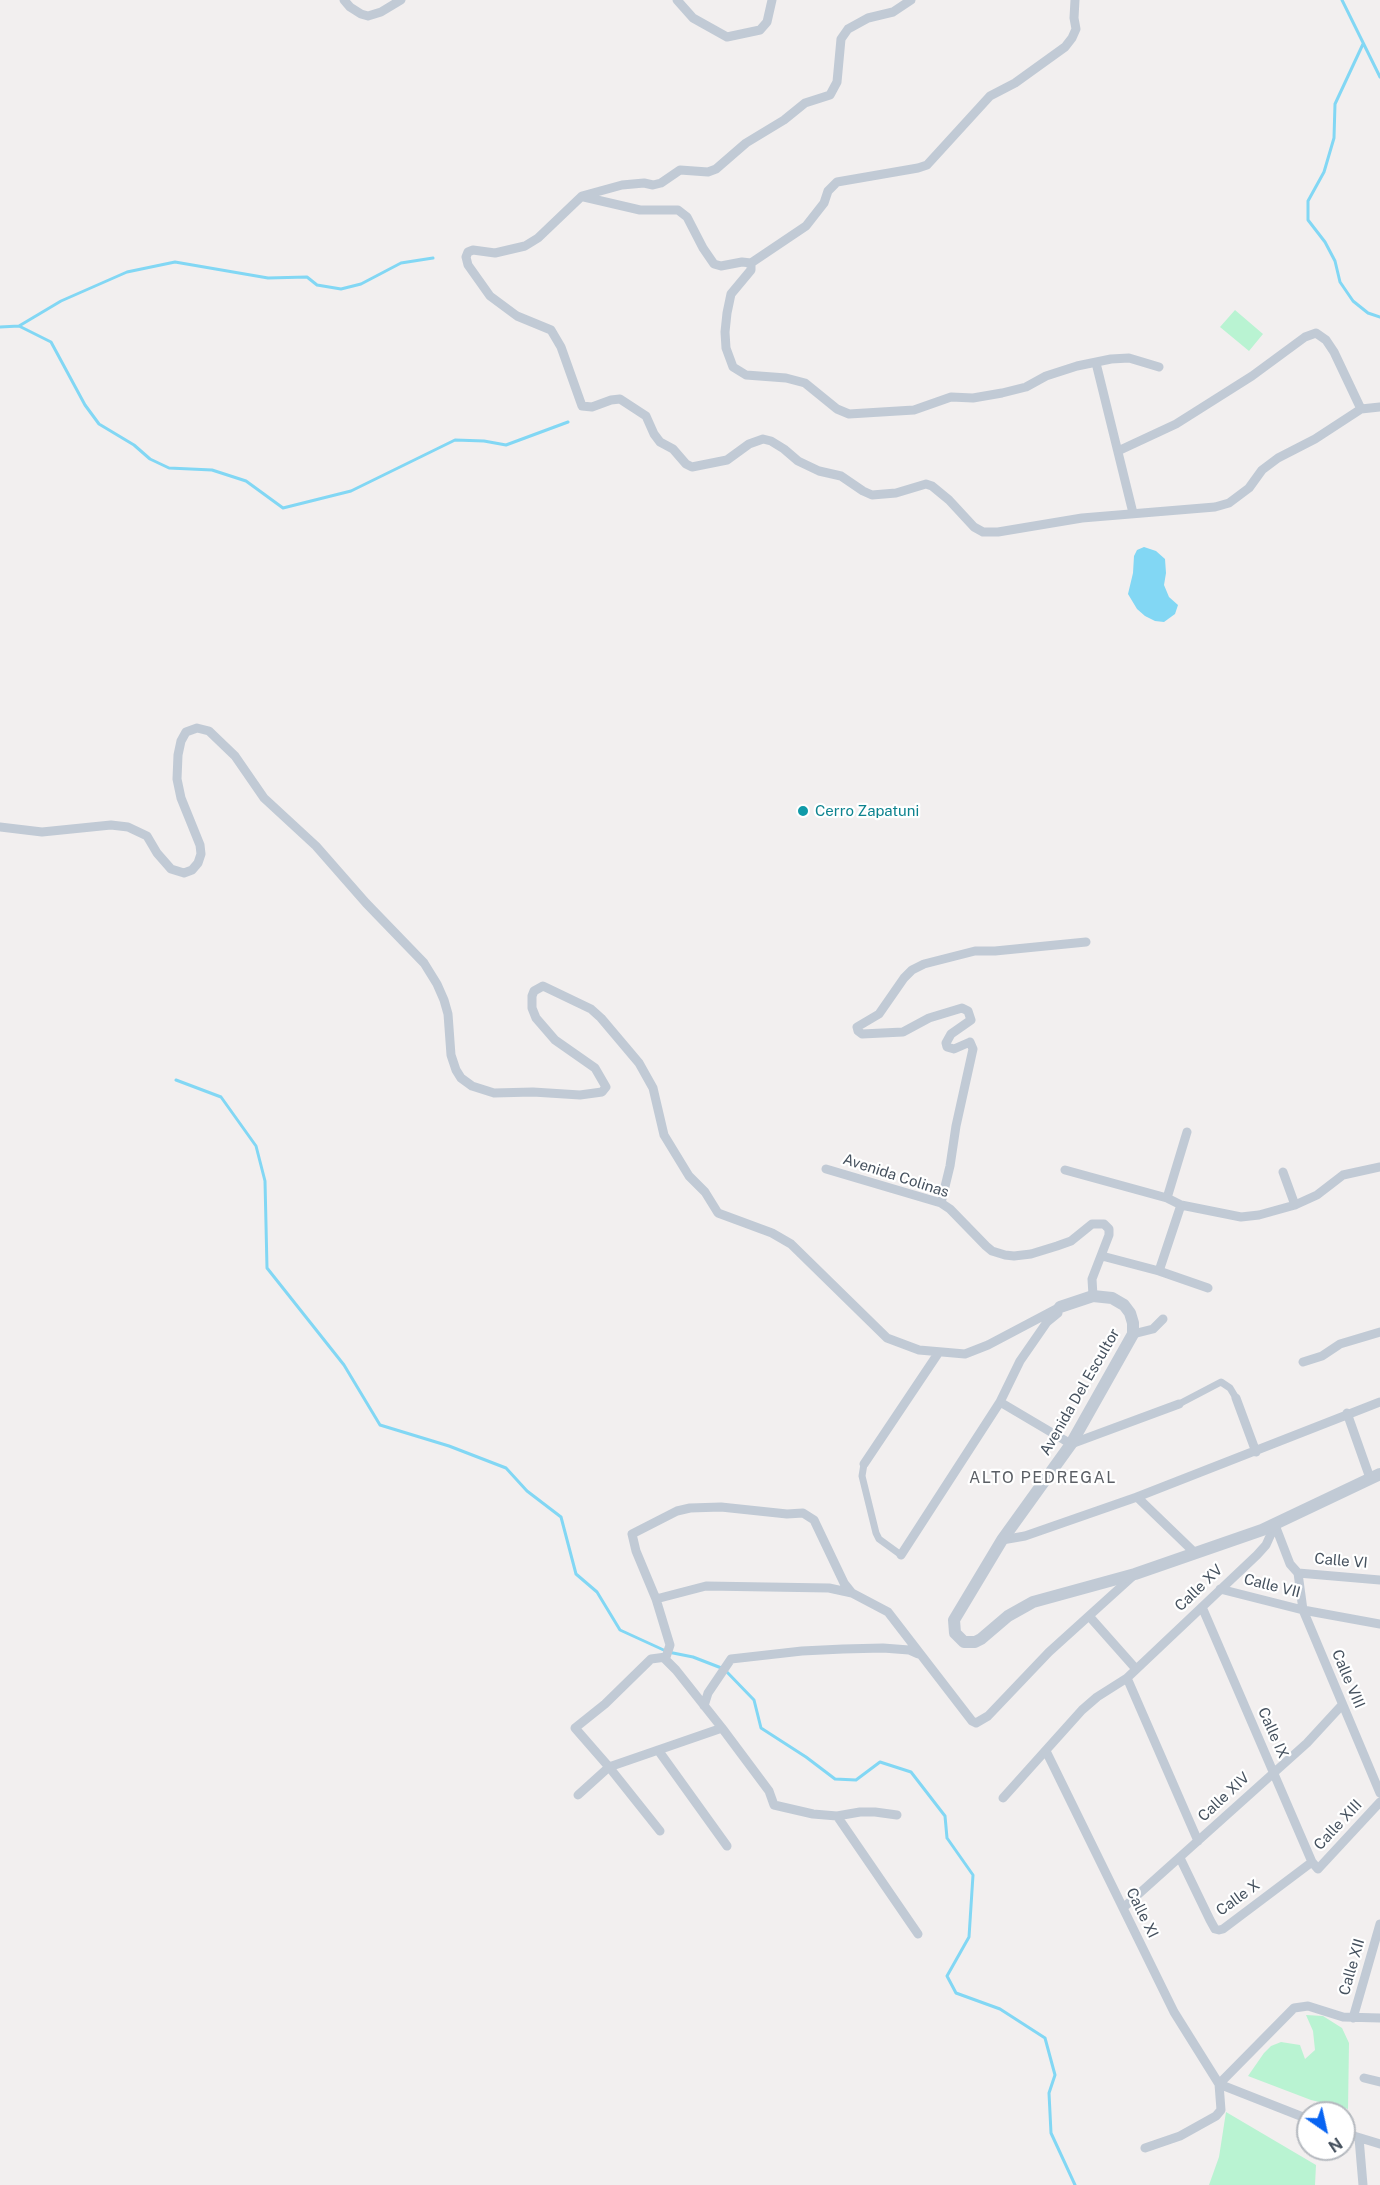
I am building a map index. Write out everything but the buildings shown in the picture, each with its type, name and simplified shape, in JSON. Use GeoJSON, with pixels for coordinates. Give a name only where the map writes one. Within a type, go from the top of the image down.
{"type":"FeatureCollection","features":[{"type":"Feature","properties":{"kind":"street"},"geometry":{"type":"LineString","coordinates":[[344,0],[350,7],[368,16],[381,12],[401,0]]}},
{"type":"Feature","properties":{"kind":"street"},"geometry":{"type":"LineString","coordinates":[[677,0],[693,18],[727,37],[760,30],[768,21],[772,0]]}},
{"type":"Feature","properties":{"kind":"street"},"geometry":{"type":"LineString","coordinates":[[911,0],[893,12],[867,18],[848,29],[841,39],[837,82],[830,95],[805,103],[784,120],[742,146],[716,169],[708,172],[680,170],[661,183],[622,185],[582,196],[538,238],[525,246],[495,253],[473,250],[468,252],[466,257],[468,265],[490,296],[517,316],[551,330],[561,347],[582,406],[592,407],[620,399],[646,416],[660,442],[673,449],[686,464],[692,467],[727,460],[749,444],[763,439],[771,441],[798,461],[819,471],[841,476],[872,495],[896,493],[926,484],[932,486],[974,527],[983,532],[1017,530],[1082,518],[1215,507],[1229,503],[1239,497],[1262,470],[1278,458],[1315,439],[1361,409],[1380,407]]}},
{"type":"Feature","properties":{"kind":"street"},"geometry":{"type":"LineString","coordinates":[[582,196],[640,210],[678,210],[687,217],[714,264],[721,267],[742,262],[751,263],[806,226],[824,203],[828,191],[837,182],[927,165],[990,96],[1015,82],[1065,47],[1076,29],[1075,0]]}},
{"type":"Feature","properties":{"kind":"street"},"geometry":{"type":"LineString","coordinates":[[751,263],[751,270],[731,294],[729,301],[725,332],[726,348],[733,367],[746,375],[786,378],[805,383],[837,409],[849,414],[914,410],[951,397],[974,398],[1002,393],[1026,387],[1046,376],[1077,366],[1111,359],[1130,358],[1158,368]]}},
{"type":"Feature","properties":{"kind":"street"},"geometry":{"type":"LineString","coordinates":[[1118,451],[1176,424],[1252,376],[1305,337],[1316,333],[1326,340],[1334,352],[1361,409]]}},
{"type":"Feature","properties":{"kind":"street"},"geometry":{"type":"LineString","coordinates":[[1096,363],[1133,513]]}},
{"type":"Feature","properties":{"kind":"street"},"geometry":{"type":"LineString","coordinates":[[0,827],[42,832],[111,825],[128,827],[147,836],[157,853],[171,869],[184,873],[192,870],[201,854],[200,845],[177,779],[178,755],[186,732],[197,728],[209,731],[235,756],[264,798],[315,846],[424,963],[444,1000],[448,1014],[451,1055],[461,1078],[472,1086],[494,1093],[533,1092],[580,1095],[602,1092],[606,1087],[595,1068],[555,1040],[536,1018],[532,1008],[532,996],[543,986],[591,1009],[602,1018],[639,1063],[653,1088],[664,1135],[689,1176],[705,1192],[718,1213],[772,1233],[790,1244],[887,1338],[908,1347],[965,1354],[1065,1306],[1093,1296]]}},
{"type":"Feature","properties":{"kind":"street"},"geometry":{"type":"LineString","coordinates":[[940,1203],[950,1166],[956,1126],[973,1049],[970,1042],[954,1049],[947,1047],[946,1043],[951,1034],[971,1020],[968,1011],[962,1008],[929,1018],[903,1032],[862,1034],[857,1027],[879,1014],[904,978],[912,970],[924,964],[975,951],[1086,942]]}},
{"type":"Feature","properties":{"kind":"street"},"geometry":{"type":"LineString","coordinates":[[1167,1198],[1187,1132]]}},
{"type":"Feature","properties":{"kind":"street"},"geometry":{"type":"LineString","coordinates":[[1065,1170],[1167,1198],[1181,1204],[1241,1217],[1259,1215],[1295,1205],[1317,1195],[1343,1175],[1380,1167]]}},
{"type":"Feature","properties":{"kind":"street","name":"Avenida Colinas"},"geometry":{"type":"LineString","coordinates":[[826,1169],[940,1203],[950,1209],[992,1251],[1005,1255],[1031,1254],[1057,1246],[1071,1241],[1092,1224],[1104,1224],[1109,1229],[1109,1234],[1092,1279],[1093,1296]]}},
{"type":"Feature","properties":{"kind":"street"},"geometry":{"type":"LineString","coordinates":[[1283,1172],[1295,1205]]}},
{"type":"Feature","properties":{"kind":"street"},"geometry":{"type":"LineString","coordinates":[[1159,1272],[1181,1204]]}},
{"type":"Feature","properties":{"kind":"street"},"geometry":{"type":"LineString","coordinates":[[1102,1256],[1208,1288]]}},
{"type":"Feature","properties":{"kind":"street","name":"Avenida Del Escultor"},"geometry":{"type":"LineString","coordinates":[[1093,1296],[1112,1298],[1124,1305],[1132,1318],[1133,1334],[1071,1444],[1002,1540],[954,1620],[956,1633],[964,1642],[975,1642],[981,1639],[1008,1616],[1033,1602],[1135,1574],[1275,1525],[1375,1476]]}},
{"type":"Feature","properties":{"kind":"street"},"geometry":{"type":"LineString","coordinates":[[939,1352],[864,1464],[862,1476],[876,1533],[879,1539],[901,1555],[1000,1402],[1020,1361],[1047,1322],[1065,1306]]}},
{"type":"Feature","properties":{"kind":"street"},"geometry":{"type":"LineString","coordinates":[[1133,1334],[1153,1329],[1163,1319]]}},
{"type":"Feature","properties":{"kind":"street"},"geometry":{"type":"LineString","coordinates":[[1303,1362],[1322,1356],[1340,1344],[1380,1332]]}},
{"type":"Feature","properties":{"kind":"street"},"geometry":{"type":"LineString","coordinates":[[1000,1402],[1071,1444],[1179,1404],[1221,1382],[1230,1388],[1236,1398],[1256,1452]]}},
{"type":"Feature","properties":{"kind":"street"},"geometry":{"type":"LineString","coordinates":[[1002,1540],[1025,1536],[1137,1497],[1380,1402]]}},
{"type":"Feature","properties":{"kind":"street"},"geometry":{"type":"LineString","coordinates":[[1347,1413],[1375,1476]]}},
{"type":"Feature","properties":{"kind":"street"},"geometry":{"type":"LineString","coordinates":[[1137,1497],[1195,1553]]}},
{"type":"Feature","properties":{"kind":"street"},"geometry":{"type":"LineString","coordinates":[[665,1657],[670,1645],[632,1534],[671,1513],[690,1508],[714,1507],[787,1514],[803,1513],[814,1520],[844,1583],[852,1593]]}},
{"type":"Feature","properties":{"kind":"street"},"geometry":{"type":"LineString","coordinates":[[1275,1525],[1290,1564],[1299,1573]]}},
{"type":"Feature","properties":{"kind":"street","name":"Calle XV"},"geometry":{"type":"LineString","coordinates":[[1127,1678],[1266,1545],[1275,1525]]}},
{"type":"Feature","properties":{"kind":"street","name":"Calle VI"},"geometry":{"type":"LineString","coordinates":[[1299,1573],[1380,1580]]}},
{"type":"Feature","properties":{"kind":"street","name":"Calle VIII"},"geometry":{"type":"LineString","coordinates":[[1299,1573],[1303,1610],[1380,1793]]}},
{"type":"Feature","properties":{"kind":"street"},"geometry":{"type":"LineString","coordinates":[[656,1599],[706,1586],[829,1588],[852,1593],[888,1612],[918,1654],[976,1723],[988,1716],[1049,1652],[1135,1574]]}},
{"type":"Feature","properties":{"kind":"street","name":"Calle VII"},"geometry":{"type":"LineString","coordinates":[[1220,1588],[1303,1610],[1380,1624]]}},
{"type":"Feature","properties":{"kind":"street","name":"Calle IX"},"geometry":{"type":"LineString","coordinates":[[1202,1607],[1315,1866]]}},
{"type":"Feature","properties":{"kind":"street"},"geometry":{"type":"LineString","coordinates":[[1089,1616],[1136,1669]]}},
{"type":"Feature","properties":{"kind":"street"},"geometry":{"type":"LineString","coordinates":[[704,1706],[708,1693],[730,1659],[802,1651],[883,1648],[909,1650],[918,1654]]}},
{"type":"Feature","properties":{"kind":"street"},"geometry":{"type":"LineString","coordinates":[[665,1657],[769,1791],[774,1805],[813,1814],[837,1816],[860,1812],[897,1815]]}},
{"type":"Feature","properties":{"kind":"street"},"geometry":{"type":"LineString","coordinates":[[660,1831],[575,1728],[605,1704],[651,1659],[665,1657]]}},
{"type":"Feature","properties":{"kind":"street"},"geometry":{"type":"LineString","coordinates":[[1003,1798],[1082,1710],[1097,1697],[1127,1678],[1198,1841]]}},
{"type":"Feature","properties":{"kind":"street","name":"Calle XIV"},"geometry":{"type":"LineString","coordinates":[[1123,1908],[1307,1743],[1342,1705]]}},
{"type":"Feature","properties":{"kind":"street"},"geometry":{"type":"LineString","coordinates":[[578,1795],[609,1767],[722,1728]]}},
{"type":"Feature","properties":{"kind":"street"},"geometry":{"type":"LineString","coordinates":[[658,1750],[727,1846]]}},
{"type":"Feature","properties":{"kind":"street","name":"Calle XI"},"geometry":{"type":"LineString","coordinates":[[1046,1751],[1174,2012],[1219,2084]]}},
{"type":"Feature","properties":{"kind":"street","name":"Calle XIII"},"geometry":{"type":"LineString","coordinates":[[1315,1866],[1380,1802]]}},
{"type":"Feature","properties":{"kind":"street"},"geometry":{"type":"LineString","coordinates":[[837,1816],[918,1934]]}},
{"type":"Feature","properties":{"kind":"street","name":"Calle X"},"geometry":{"type":"LineString","coordinates":[[1180,1858],[1210,1920],[1215,1929],[1219,1930],[1315,1866]]}},
{"type":"Feature","properties":{"kind":"street","name":"Calle XII"},"geometry":{"type":"LineString","coordinates":[[1353,2018],[1380,1924]]}},
{"type":"Feature","properties":{"kind":"street"},"geometry":{"type":"LineString","coordinates":[[1145,2148],[1180,2136],[1216,2116],[1221,2110],[1219,2084],[1294,2008],[1308,2006],[1343,2017],[1380,2018]]}},
{"type":"Feature","properties":{"kind":"street"},"geometry":{"type":"LineString","coordinates":[[1364,2078],[1380,2082]]}},
{"type":"Feature","properties":{"kind":"street"},"geometry":{"type":"LineString","coordinates":[[1219,2084],[1296,2114]]}},
{"type":"Feature","properties":{"kind":"street"},"geometry":{"type":"LineString","coordinates":[[1356,2138],[1380,2144]]}},
{"type":"Feature","properties":{"kind":"street"},"geometry":{"type":"LineString","coordinates":[[1359,2139],[1363,2185]]}},
{"type":"Feature","properties":{"kind":"green space"},"geometry":{"type":"Polygon","coordinates":[[[1235,310],[1263,334],[1249,351],[1220,327],[1235,310]]]}},
{"type":"Feature","properties":{"kind":"green space"},"geometry":{"type":"Polygon","coordinates":[[[1306,2015],[1323,2016],[1342,2028],[1349,2043],[1348,2101],[1311,2100],[1248,2076],[1264,2053],[1271,2046],[1281,2042],[1300,2045],[1305,2059],[1315,2050],[1313,2031],[1306,2015]]]}},
{"type":"Feature","properties":{"kind":"green space"},"geometry":{"type":"Polygon","coordinates":[[[1226,2112],[1296,2153],[1296,2161],[1309,2161],[1316,2165],[1315,2185],[1209,2185],[1219,2157],[1226,2112]]]}},
{"type":"Feature","properties":{"kind":"water"},"geometry":{"type":"Polygon","coordinates":[[[1144,547],[1156,551],[1165,559],[1164,585],[1169,597],[1178,605],[1175,614],[1164,622],[1145,616],[1137,609],[1128,594],[1134,556],[1137,550],[1144,547]]]}},
{"type":"Feature","properties":{"kind":"waterway"},"geometry":{"type":"LineString","coordinates":[[1342,0],[1380,77]]}},
{"type":"Feature","properties":{"kind":"waterway"},"geometry":{"type":"LineString","coordinates":[[1363,44],[1335,104],[1334,138],[1324,172],[1308,201],[1308,220],[1325,242],[1335,261],[1340,282],[1353,301],[1368,313],[1380,317]]}},
{"type":"Feature","properties":{"kind":"waterway"},"geometry":{"type":"LineString","coordinates":[[19,326],[61,301],[127,272],[175,262],[268,278],[307,277],[317,285],[341,289],[361,284],[401,263],[433,258]]}},
{"type":"Feature","properties":{"kind":"waterway"},"geometry":{"type":"LineString","coordinates":[[0,327],[19,326],[51,342],[85,405],[99,424],[134,445],[150,459],[169,468],[212,470],[246,481],[283,508],[351,491],[455,440],[484,441],[506,445],[568,422]]}},
{"type":"Feature","properties":{"kind":"waterway"},"geometry":{"type":"LineString","coordinates":[[176,1080],[221,1097],[256,1146],[265,1181],[267,1268],[344,1365],[380,1425],[449,1446],[506,1468],[527,1491],[561,1517],[576,1574],[597,1592],[620,1630],[668,1652],[693,1657],[724,1669],[754,1700],[761,1728],[835,1779],[856,1780],[880,1762],[911,1772],[945,1816],[947,1838],[973,1875],[969,1937],[947,1976],[956,1993],[1000,2009],[1045,2038],[1055,2075],[1049,2093],[1051,2133],[1075,2185]]}},
{"type":"Feature","properties":{"kind":"place","name":"Cerro Zapatuni"},"geometry":{"type":"Point","coordinates":[803,811]}},
{"type":"Feature","properties":{"kind":"district","name":"ALTO PEDREGAL"},"geometry":{"type":"Point","coordinates":[1043,1478]}}]}
